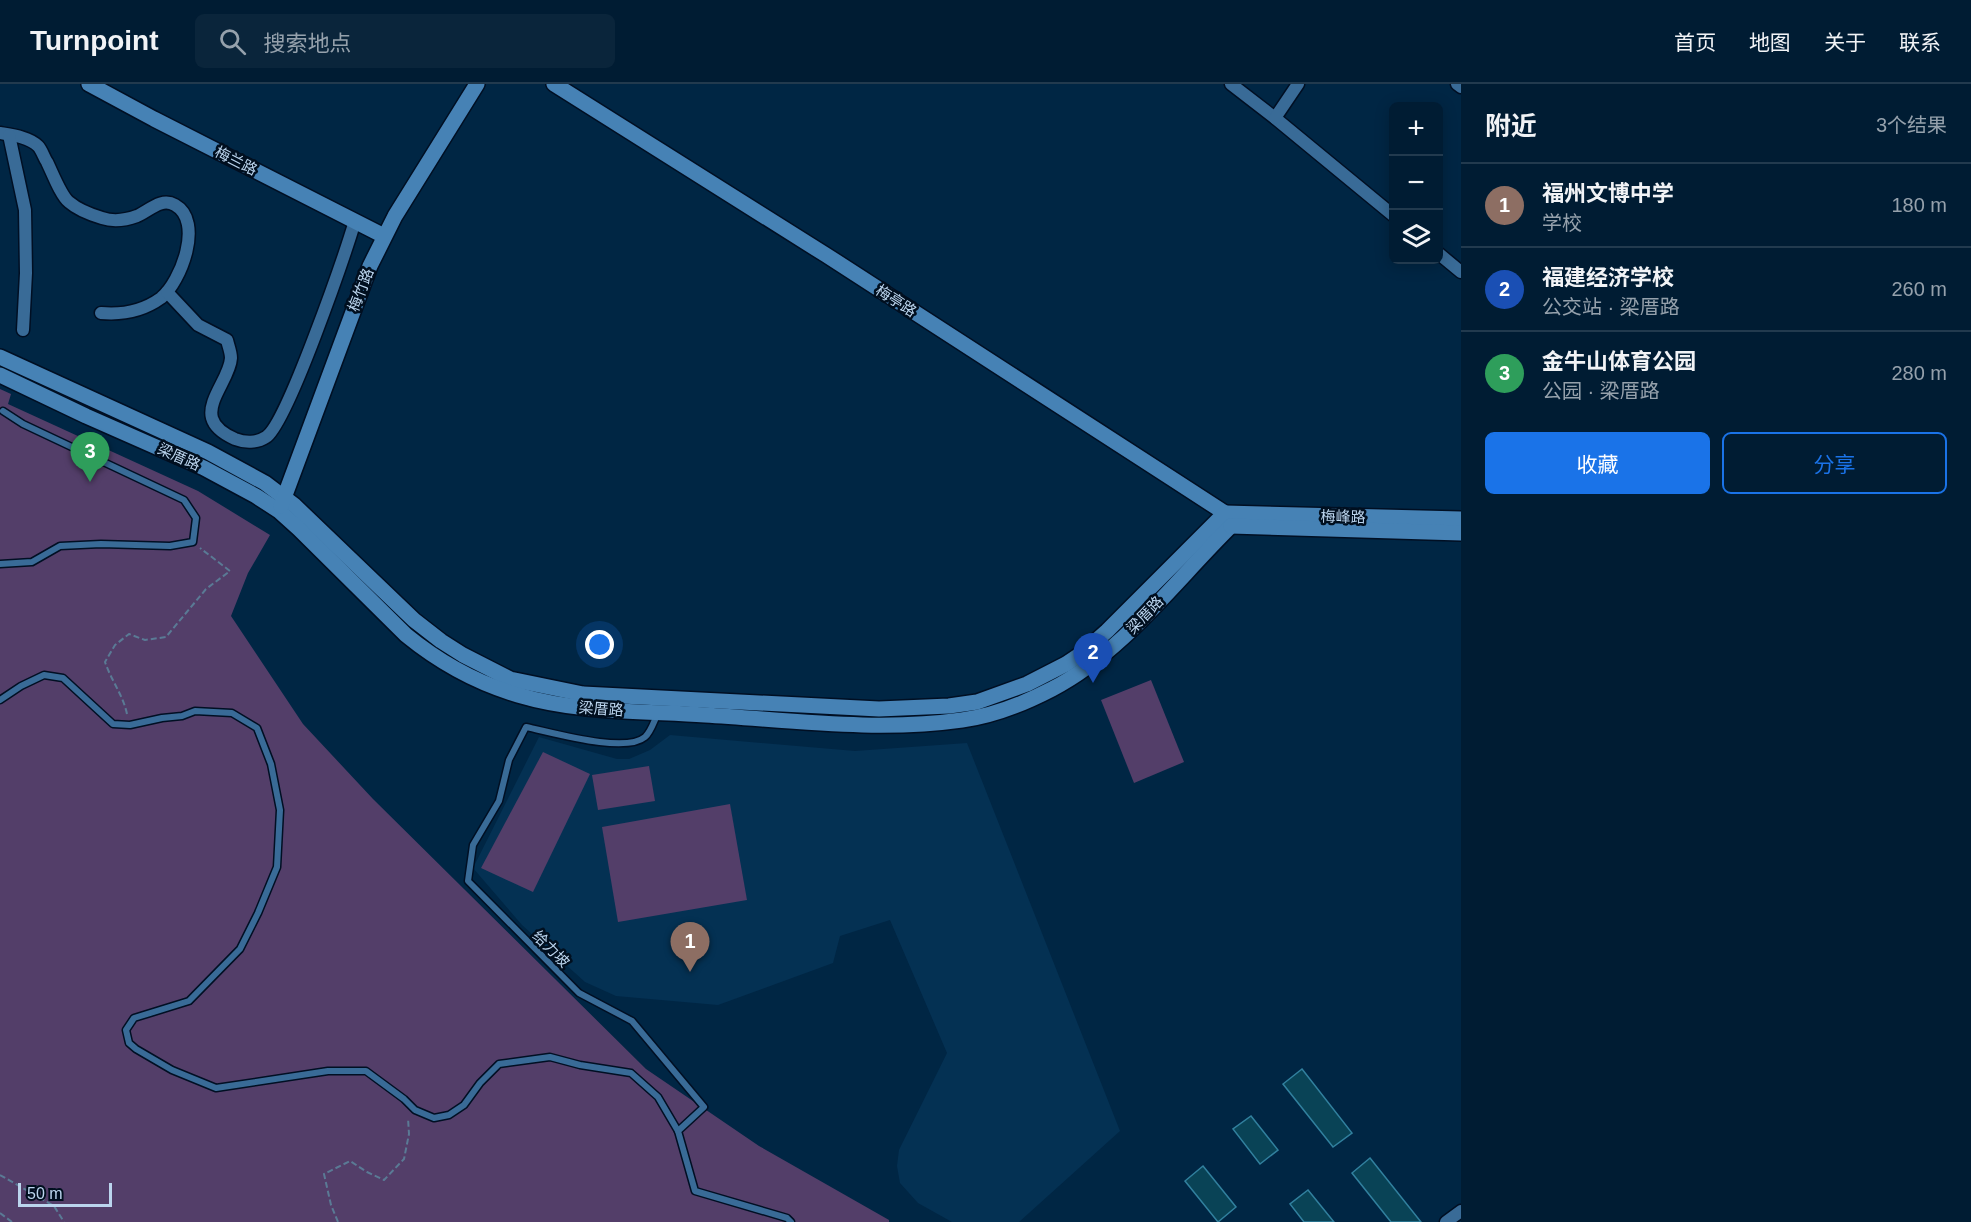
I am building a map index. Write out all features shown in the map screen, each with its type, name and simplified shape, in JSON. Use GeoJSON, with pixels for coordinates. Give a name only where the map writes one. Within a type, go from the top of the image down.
{"type":"FeatureCollection","features":[{"type":"Feature","properties":{"kind":"main road","name":"梅兰路"},"geometry":{"type":"LineString","coordinates":[[89,84],[384,236]]}},
{"type":"Feature","properties":{"kind":"main road","name":"梅竹路"},"geometry":{"type":"LineString","coordinates":[[282,504],[370,266],[384,236],[477,84]]}},
{"type":"Feature","properties":{"kind":"main road","name":"梅亭路"},"geometry":{"type":"LineString","coordinates":[[554,84],[836,262],[1228,520]]}},
{"type":"Feature","properties":{"kind":"main road","name":"梁厝路"},"geometry":{"type":"LineString","coordinates":[[0,357],[208,452],[265,483],[299,529],[422,648],[454,669],[497,688],[555,704],[586,708],[862,724],[963,720],[998,711],[1053,688],[1108,651],[1127,634],[1228,520]]}},
{"type":"Feature","properties":{"kind":"main road","name":"梁厝路"},"geometry":{"type":"LineString","coordinates":[[0,375],[197,465],[247,491],[282,504],[414,620],[463,655],[510,679],[567,692],[879,709],[949,706],[977,702],[1027,684],[1081,654],[1228,520]]}},
{"type":"Feature","properties":{"kind":"main road","name":"梅峰路"},"geometry":{"type":"LineString","coordinates":[[1228,520],[1461,519]]}},
{"type":"Feature","properties":{"kind":"main road","name":"梅峰路"},"geometry":{"type":"LineString","coordinates":[[1228,520],[1461,533]]}},
{"type":"Feature","properties":{"kind":"street"},"geometry":{"type":"LineString","coordinates":[[1231,84],[1389,212]]}},
{"type":"Feature","properties":{"kind":"street"},"geometry":{"type":"LineString","coordinates":[[1275,118],[1298,84]]}},
{"type":"Feature","properties":{"kind":"street"},"geometry":{"type":"LineString","coordinates":[[1457,84],[1461,87]]}},
{"type":"Feature","properties":{"kind":"street"},"geometry":{"type":"LineString","coordinates":[[23,330],[26,273],[25,210],[4,134],[19,136],[38,146],[68,201],[103,218],[120,221],[139,215],[165,202],[176,205],[187,220],[190,236],[187,250],[167,292],[142,309],[119,314],[101,313]]}},
{"type":"Feature","properties":{"kind":"street"},"geometry":{"type":"LineString","coordinates":[[167,292],[198,325],[227,340],[231,358],[211,410],[213,420],[220,431],[241,441],[255,441],[268,436],[285,407],[338,274],[355,221]]}},
{"type":"Feature","properties":{"kind":"street"},"geometry":{"type":"LineString","coordinates":[[1443,257],[1461,272]]}},
{"type":"Feature","properties":{"kind":"street"},"geometry":{"type":"LineString","coordinates":[[1446,1222],[1461,1211]]}},
{"type":"Feature","properties":{"kind":"lane"},"geometry":{"type":"LineString","coordinates":[[0,564],[32,562],[60,546],[101,544],[170,546],[193,542],[196,518],[184,500],[23,424],[3,411]]}},
{"type":"Feature","properties":{"kind":"lane"},"geometry":{"type":"LineString","coordinates":[[0,700],[44,675],[63,678],[113,724],[130,725],[182,716],[195,711],[232,712],[257,728],[271,764],[280,810],[277,867],[240,949],[189,1001],[134,1018],[126,1029],[129,1043],[172,1070],[216,1088],[328,1071],[366,1071],[415,1110],[434,1118],[449,1115],[464,1105],[480,1083],[499,1064],[550,1057],[580,1065],[631,1073],[658,1097],[678,1131],[695,1191],[787,1218],[791,1222]]}},
{"type":"Feature","properties":{"kind":"lane","name":"给力坡"},"geometry":{"type":"LineString","coordinates":[[658,712],[647,735],[632,743],[597,742],[526,728],[509,760],[499,801],[473,845],[468,881],[579,993],[632,1020],[704,1107],[678,1131]]}},
{"type":"Feature","properties":{"kind":"path"},"geometry":{"type":"LineString","coordinates":[[130,725],[125,705],[109,675],[105,662],[115,645],[129,634],[145,640],[166,638],[206,589],[230,571],[193,542]]}},
{"type":"Feature","properties":{"kind":"path"},"geometry":{"type":"LineString","coordinates":[[338,1222],[331,1205],[324,1174],[350,1161],[384,1180],[404,1159],[409,1134],[408,1113],[415,1110]]}},
{"type":"Feature","properties":{"kind":"path"},"geometry":{"type":"LineString","coordinates":[[0,1175],[54,1206],[64,1222]]}},
{"type":"Feature","properties":{"kind":"path"},"geometry":{"type":"LineString","coordinates":[[0,1213],[12,1222]]}},
{"type":"Feature","properties":{"kind":"shaded area"},"geometry":{"type":"Polygon","coordinates":[[[0,389],[11,394],[8,404],[198,491],[270,535],[248,573],[231,616],[303,724],[373,799],[646,1069],[759,1146],[889,1222],[0,1222],[0,389]]]}},
{"type":"Feature","properties":{"kind":"shaded area"},"geometry":{"type":"Polygon","coordinates":[[[1151,680],[1184,762],[1134,783],[1101,700],[1151,680]]]}},
{"type":"Feature","properties":{"kind":"shaded area"},"geometry":{"type":"Polygon","coordinates":[[[670,735],[855,751],[967,743],[1120,1131],[1019,1222],[952,1222],[918,1203],[900,1183],[897,1166],[899,1150],[947,1053],[890,920],[840,936],[833,963],[718,1005],[616,996],[585,982],[522,925],[473,868],[539,737],[617,759],[629,759],[650,750],[670,735]]]}},
{"type":"Feature","properties":{"kind":"shaded area"},"geometry":{"type":"Polygon","coordinates":[[[543,752],[590,774],[533,892],[481,868],[543,752]]]}},
{"type":"Feature","properties":{"kind":"shaded area"},"geometry":{"type":"Polygon","coordinates":[[[649,766],[655,801],[598,810],[592,775],[649,766]]]}},
{"type":"Feature","properties":{"kind":"shaded area"},"geometry":{"type":"Polygon","coordinates":[[[730,804],[747,900],[618,922],[602,827],[730,804]]]}},
{"type":"Feature","properties":{"kind":"building"},"geometry":{"type":"Polygon","coordinates":[[[1302,1069],[1352,1133],[1333,1147],[1283,1084],[1302,1069]]]}},
{"type":"Feature","properties":{"kind":"building"},"geometry":{"type":"Polygon","coordinates":[[[1251,1116],[1278,1150],[1260,1164],[1233,1129],[1251,1116]]]}},
{"type":"Feature","properties":{"kind":"building"},"geometry":{"type":"Polygon","coordinates":[[[1370,1158],[1421,1222],[1391,1222],[1352,1173],[1370,1158]]]}},
{"type":"Feature","properties":{"kind":"building"},"geometry":{"type":"Polygon","coordinates":[[[1203,1166],[1236,1207],[1218,1222],[1185,1181],[1203,1166]]]}},
{"type":"Feature","properties":{"kind":"building"},"geometry":{"type":"Polygon","coordinates":[[[1308,1190],[1334,1222],[1304,1222],[1290,1204],[1308,1190]]]}},
{"type":"Feature","properties":{"kind":"place","name":"金牛山体育公园"},"geometry":{"type":"Point","coordinates":[90,482]}},
{"type":"Feature","properties":{"kind":"place","name":"福建经济学校"},"geometry":{"type":"Point","coordinates":[1093,683]}},
{"type":"Feature","properties":{"kind":"place","name":"福州文博中学"},"geometry":{"type":"Point","coordinates":[690,972]}}]}
